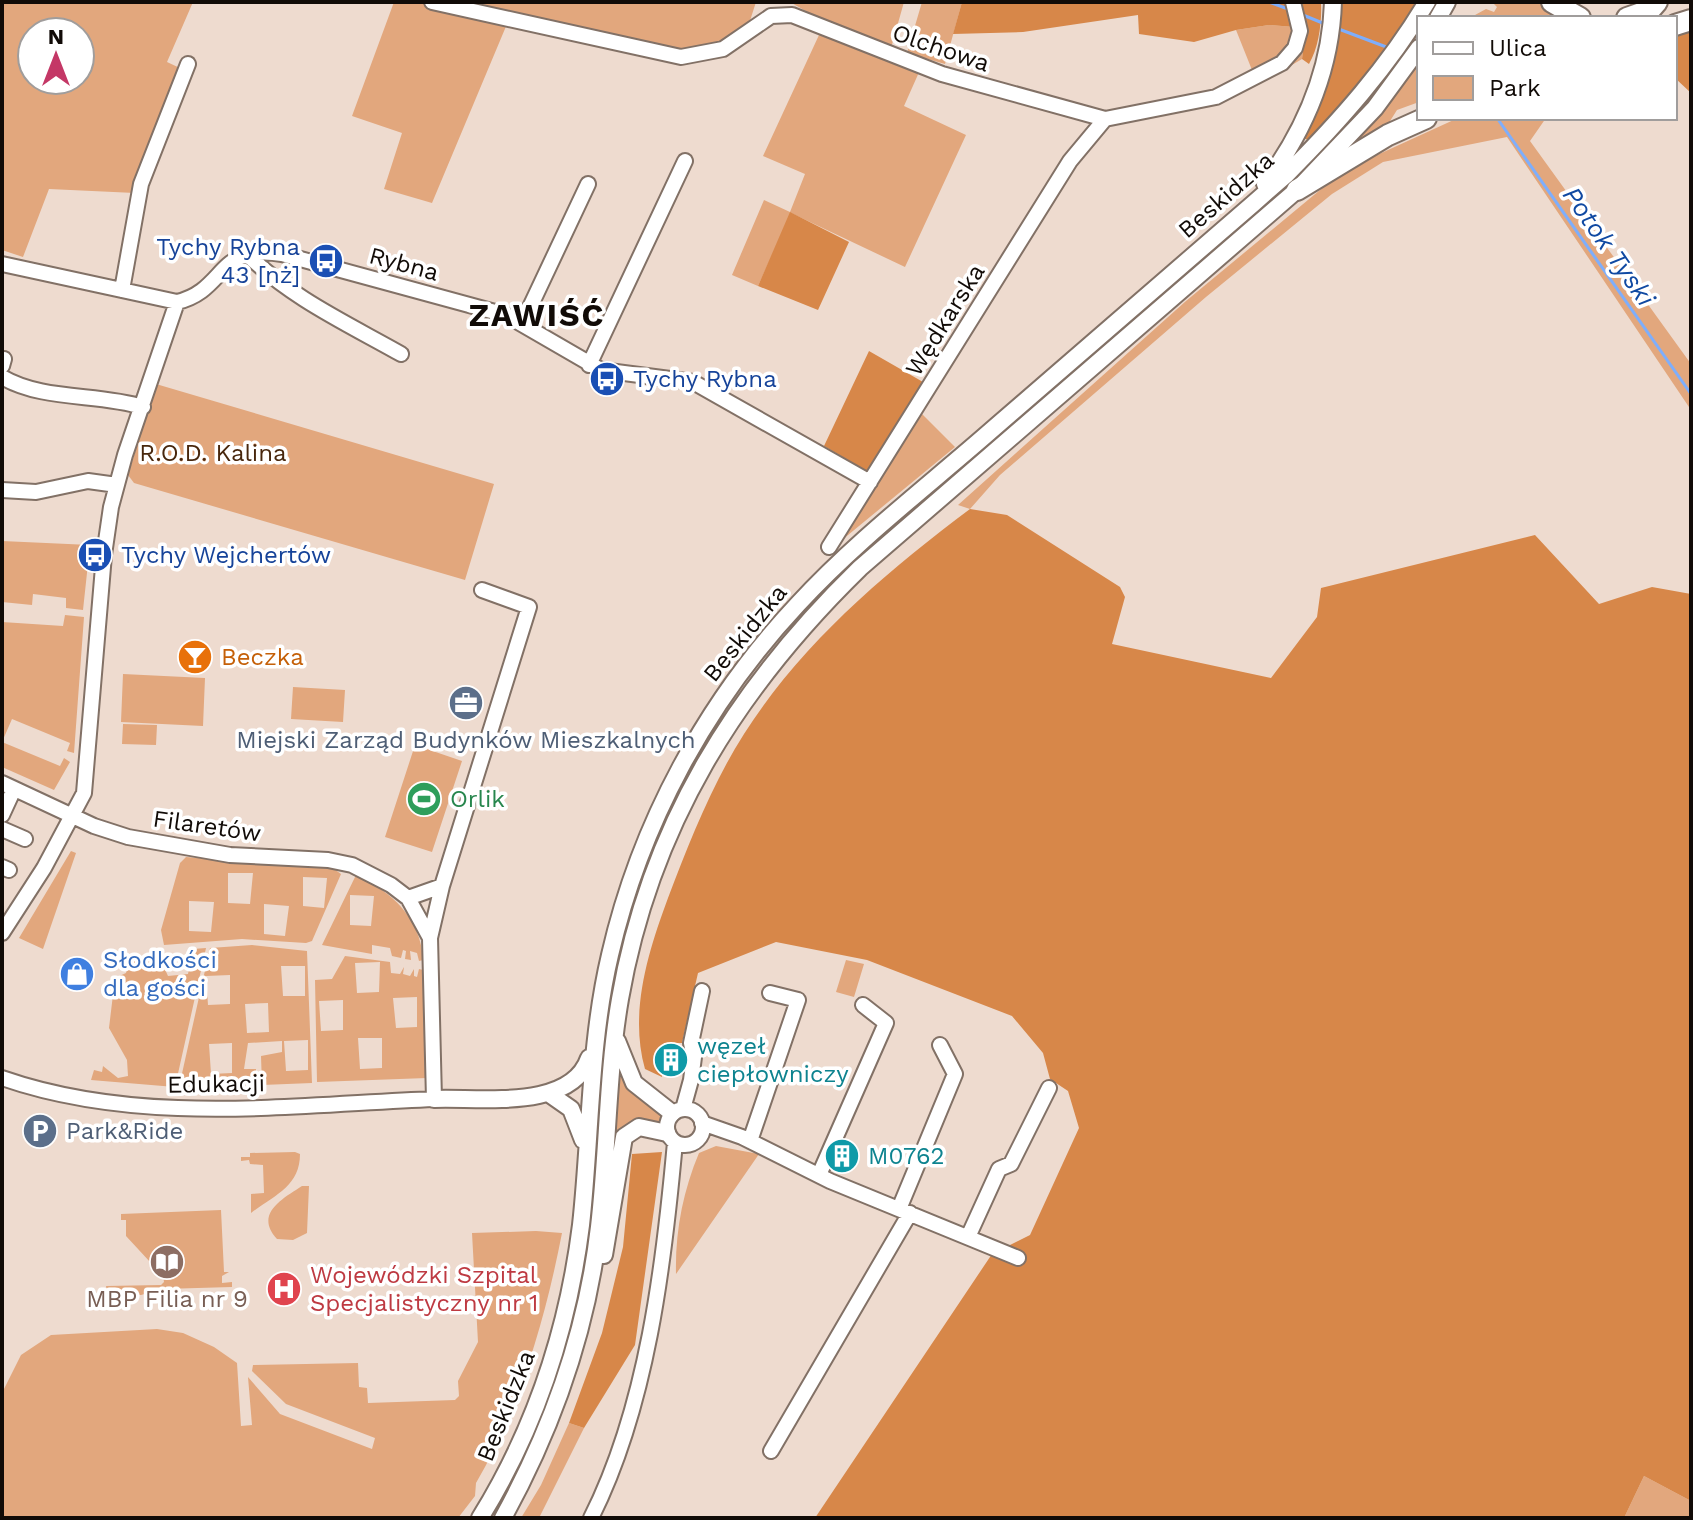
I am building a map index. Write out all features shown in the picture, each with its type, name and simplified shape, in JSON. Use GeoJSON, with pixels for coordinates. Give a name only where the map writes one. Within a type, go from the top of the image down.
{"type":"FeatureCollection","features":[{"type":"Feature","properties":{"kind":"highway"},"geometry":{"type":"LineString","coordinates":[[1552,2],[1576,16]]}},
{"type":"Feature","properties":{"kind":"highway"},"geometry":{"type":"LineString","coordinates":[[1633,16],[1650,10],[1657,2]]}},
{"type":"Feature","properties":{"kind":"highway"},"geometry":{"type":"LineString","coordinates":[[1297,190],[1388,135],[1422,120]]}},
{"type":"Feature","properties":{"kind":"main road"},"geometry":{"type":"LineString","coordinates":[[1245,211],[1298,135],[1311,107],[1328,52],[1333,2]]}},
{"type":"Feature","properties":{"kind":"main road","name":"Beskidzka"},"geometry":{"type":"LineString","coordinates":[[480,1518],[525,1432],[554,1353],[573,1275],[596,1034],[621,912],[654,821],[701,731],[766,640],[848,555],[1245,211],[1331,131],[1388,61],[1417,17]]}},
{"type":"Feature","properties":{"kind":"main road","name":"Beskidzka"},"geometry":{"type":"LineString","coordinates":[[503,1518],[525,1478],[559,1399],[592,1277],[615,1034],[639,917],[672,828],[717,740],[781,650],[860,568],[1297,190],[1344,144],[1417,51]]}},
{"type":"Feature","properties":{"kind":"main road"},"geometry":{"type":"LineString","coordinates":[[434,1099],[551,1095],[580,1078],[596,1034]]}},
{"type":"Feature","properties":{"kind":"main road"},"geometry":{"type":"LineString","coordinates":[[615,1034],[634,1083],[685,1126]]}},
{"type":"Feature","properties":{"kind":"main road"},"geometry":{"type":"LineString","coordinates":[[551,1095],[571,1109],[579,1122],[586,1157]]}},
{"type":"Feature","properties":{"kind":"main road"},"geometry":{"type":"LineString","coordinates":[[592,1277],[604,1254],[611,1229],[624,1137],[639,1127],[685,1126]]}},
{"type":"Feature","properties":{"kind":"street","name":"Olchowa"},"geometry":{"type":"LineString","coordinates":[[432,2],[681,57],[723,49],[771,16],[792,15],[942,74],[1105,119],[1191,104],[1233,91],[1290,56],[1298,39],[1299,24],[1293,2]]}},
{"type":"Feature","properties":{"kind":"street"},"geometry":{"type":"LineString","coordinates":[[122,290],[141,184],[188,64]]}},
{"type":"Feature","properties":{"kind":"street","name":"Wędkarska"},"geometry":{"type":"LineString","coordinates":[[829,547],[1070,161],[1105,119]]}},
{"type":"Feature","properties":{"kind":"street"},"geometry":{"type":"LineString","coordinates":[[589,365],[685,161]]}},
{"type":"Feature","properties":{"kind":"street"},"geometry":{"type":"LineString","coordinates":[[523,322],[588,184]]}},
{"type":"Feature","properties":{"kind":"street","name":"Rybna"},"geometry":{"type":"LineString","coordinates":[[246,253],[259,250],[282,254],[489,310],[523,322],[589,365],[622,375],[679,379],[707,387],[870,482]]}},
{"type":"Feature","properties":{"kind":"street"},"geometry":{"type":"LineString","coordinates":[[2,264],[177,302],[189,299],[209,285],[229,262],[246,253],[276,280],[401,354]]}},
{"type":"Feature","properties":{"kind":"street"},"geometry":{"type":"LineString","coordinates":[[2,933],[72,817],[87,774],[104,555],[117,485],[177,302]]}},
{"type":"Feature","properties":{"kind":"street"},"geometry":{"type":"LineString","coordinates":[[2,377],[78,398],[124,401],[143,407]]}},
{"type":"Feature","properties":{"kind":"street"},"geometry":{"type":"LineString","coordinates":[[2,490],[36,492],[88,481],[117,485]]}},
{"type":"Feature","properties":{"kind":"street","name":"Filaretów"},"geometry":{"type":"LineString","coordinates":[[434,1099],[430,938],[442,886],[529,607],[482,590]]}},
{"type":"Feature","properties":{"kind":"street"},"geometry":{"type":"LineString","coordinates":[[2,815],[8,786]]}},
{"type":"Feature","properties":{"kind":"street","name":"Filaretów"},"geometry":{"type":"LineString","coordinates":[[8,786],[72,817],[128,837],[177,848],[328,860],[352,865],[391,885],[408,898],[430,938]]}},
{"type":"Feature","properties":{"kind":"street"},"geometry":{"type":"LineString","coordinates":[[2,829],[25,839]]}},
{"type":"Feature","properties":{"kind":"street"},"geometry":{"type":"LineString","coordinates":[[408,898],[442,886]]}},
{"type":"Feature","properties":{"kind":"street"},"geometry":{"type":"LineString","coordinates":[[591,1518],[630,1426],[685,1126],[694,1057],[691,1043],[702,991]]}},
{"type":"Feature","properties":{"kind":"street"},"geometry":{"type":"LineString","coordinates":[[750,1141],[798,1000],[770,993]]}},
{"type":"Feature","properties":{"kind":"street"},"geometry":{"type":"LineString","coordinates":[[819,1175],[886,1023],[863,1005]]}},
{"type":"Feature","properties":{"kind":"street"},"geometry":{"type":"LineString","coordinates":[[771,1451],[905,1211],[955,1074],[940,1045]]}},
{"type":"Feature","properties":{"kind":"street","name":"Edukacji"},"geometry":{"type":"LineString","coordinates":[[2,1078],[84,1101],[130,1107],[184,1108],[434,1099]]}},
{"type":"Feature","properties":{"kind":"street"},"geometry":{"type":"LineString","coordinates":[[968,1237],[999,1169],[1011,1164],[1049,1088]]}},
{"type":"Feature","properties":{"kind":"street"},"geometry":{"type":"LineString","coordinates":[[685,1126],[750,1141],[819,1175],[1018,1258]]}},
{"type":"Feature","properties":{"kind":"green space"},"geometry":{"type":"Polygon","coordinates":[[[2,2],[193,2],[167,62],[182,69],[135,193],[49,189],[23,257],[2,250],[2,2]]]}},
{"type":"Feature","properties":{"kind":"green space"},"geometry":{"type":"Polygon","coordinates":[[[394,2],[756,2],[748,27],[714,46],[687,51],[507,24],[432,203],[384,189],[402,133],[352,116],[394,2]]]}},
{"type":"Feature","properties":{"kind":"green space"},"geometry":{"type":"Polygon","coordinates":[[[790,2],[904,2],[891,48],[830,25],[790,2]]]}},
{"type":"Feature","properties":{"kind":"green space"},"geometry":{"type":"Polygon","coordinates":[[[922,2],[962,2],[945,64],[907,53],[922,2]]]}},
{"type":"Feature","properties":{"kind":"green space"},"geometry":{"type":"Polygon","coordinates":[[[1492,2],[1543,2],[1562,16],[1475,16],[1486,9],[1494,12],[1497,7],[1492,2]]]}},
{"type":"Feature","properties":{"kind":"green space"},"geometry":{"type":"Polygon","coordinates":[[[1269,25],[1306,28],[1302,59],[1258,85],[1236,30],[1269,25]]]}},
{"type":"Feature","properties":{"kind":"green space"},"geometry":{"type":"Polygon","coordinates":[[[819,35],[920,70],[904,106],[966,135],[905,267],[791,213],[758,286],[732,275],[764,200],[790,212],[805,174],[763,156],[819,35]]]}},
{"type":"Feature","properties":{"kind":"green space"},"geometry":{"type":"Polygon","coordinates":[[[1417,65],[1417,103],[1397,110],[1385,129],[1351,146],[1417,65]]]}},
{"type":"Feature","properties":{"kind":"green space"},"geometry":{"type":"Polygon","coordinates":[[[1454,120],[1545,120],[1530,141],[1691,364],[1691,410],[1507,137],[1383,162],[1332,194],[1206,297],[1000,475],[970,509],[958,505],[1186,301],[1353,166],[1454,120]]]}},
{"type":"Feature","properties":{"kind":"green space","name":"R.O.D. Kalina"},"geometry":{"type":"Polygon","coordinates":[[[156,384],[494,484],[465,580],[134,483],[128,475],[156,384]]]}},
{"type":"Feature","properties":{"kind":"green space"},"geometry":{"type":"Polygon","coordinates":[[[922,414],[955,447],[842,540],[922,414]]]}},
{"type":"Feature","properties":{"kind":"green space"},"geometry":{"type":"Polygon","coordinates":[[[2,541],[90,545],[83,610],[66,608],[66,598],[33,594],[32,605],[2,602],[2,541]]]}},
{"type":"Feature","properties":{"kind":"green space"},"geometry":{"type":"Polygon","coordinates":[[[65,615],[84,617],[74,753],[67,751],[70,743],[12,719],[2,742],[2,622],[63,626],[65,615]]]}},
{"type":"Feature","properties":{"kind":"green space"},"geometry":{"type":"Polygon","coordinates":[[[123,674],[205,678],[203,726],[121,722],[123,674]]]}},
{"type":"Feature","properties":{"kind":"green space"},"geometry":{"type":"Polygon","coordinates":[[[293,687],[345,690],[343,722],[291,719],[293,687]]]}},
{"type":"Feature","properties":{"kind":"green space"},"geometry":{"type":"Polygon","coordinates":[[[123,724],[157,725],[156,745],[122,744],[123,724]]]}},
{"type":"Feature","properties":{"kind":"green space"},"geometry":{"type":"Polygon","coordinates":[[[2,742],[60,766],[64,758],[70,762],[54,790],[2,767],[2,742]]]}},
{"type":"Feature","properties":{"kind":"green space","name":"Orlik"},"geometry":{"type":"Polygon","coordinates":[[[415,745],[462,761],[432,852],[385,837],[415,745]]]}},
{"type":"Feature","properties":{"kind":"green space"},"geometry":{"type":"Polygon","coordinates":[[[71,851],[76,853],[43,949],[19,938],[71,851]]]}},
{"type":"Feature","properties":{"kind":"green space"},"geometry":{"type":"Polygon","coordinates":[[[186,857],[334,869],[341,874],[312,941],[242,939],[164,945],[161,930],[180,863],[186,857]],[[228,873],[228,903],[250,904],[253,873],[228,873]],[[303,877],[303,906],[324,908],[327,878],[303,877]],[[189,901],[189,931],[211,932],[214,902],[189,901]],[[264,904],[264,934],[285,936],[289,906],[264,904]]]}},
{"type":"Feature","properties":{"kind":"green space"},"geometry":{"type":"Polygon","coordinates":[[[356,875],[402,908],[417,931],[423,960],[419,961],[417,953],[410,951],[411,960],[405,959],[406,951],[403,950],[401,958],[392,956],[390,948],[372,945],[372,954],[322,945],[356,875]],[[350,895],[350,925],[371,926],[374,896],[350,895]]]}},
{"type":"Feature","properties":{"kind":"green space"},"geometry":{"type":"Polygon","coordinates":[[[252,945],[307,951],[312,1083],[262,1085],[261,1056],[282,1052],[282,1041],[248,1043],[244,1069],[256,1069],[256,1085],[179,1087],[210,948],[252,945]],[[281,966],[283,996],[305,996],[305,966],[281,966]],[[230,975],[206,976],[208,1005],[230,1004],[230,975]],[[268,1003],[245,1004],[247,1033],[269,1032],[268,1003]],[[308,1040],[284,1041],[286,1071],[308,1070],[308,1040]],[[232,1043],[209,1044],[211,1074],[232,1073],[232,1043]]]}},
{"type":"Feature","properties":{"kind":"green space"},"geometry":{"type":"Polygon","coordinates":[[[206,948],[175,1087],[91,1080],[94,1070],[102,1072],[103,1066],[118,1078],[128,1076],[127,1060],[109,1028],[115,978],[126,973],[129,962],[158,954],[168,976],[188,974],[193,949],[206,948]]]}},
{"type":"Feature","properties":{"kind":"green space"},"geometry":{"type":"Polygon","coordinates":[[[345,956],[390,962],[391,973],[400,974],[404,967],[403,974],[410,976],[414,969],[414,976],[417,977],[419,969],[423,970],[427,1078],[317,1082],[315,980],[332,979],[345,956]],[[380,962],[355,963],[357,993],[379,992],[380,962]],[[417,997],[393,998],[396,1028],[417,1027],[417,997]],[[343,1000],[319,1001],[321,1031],[343,1030],[343,1000]],[[358,1038],[360,1069],[382,1068],[382,1038],[358,1038]]]}},
{"type":"Feature","properties":{"kind":"green space"},"geometry":{"type":"Polygon","coordinates":[[[846,960],[864,964],[854,997],[836,992],[846,960]]]}},
{"type":"Feature","properties":{"kind":"green space"},"geometry":{"type":"Polygon","coordinates":[[[618,1068],[665,1114],[662,1125],[613,1145],[618,1068]]]}},
{"type":"Feature","properties":{"kind":"green space"},"geometry":{"type":"Polygon","coordinates":[[[716,1146],[759,1154],[676,1274],[681,1212],[689,1182],[699,1153],[716,1146]]]}},
{"type":"Feature","properties":{"kind":"green space"},"geometry":{"type":"Polygon","coordinates":[[[250,1153],[300,1154],[299,1165],[291,1182],[251,1213],[251,1194],[264,1193],[263,1165],[250,1164],[249,1160],[241,1161],[241,1157],[250,1157],[250,1153]]]}},
{"type":"Feature","properties":{"kind":"green space"},"geometry":{"type":"Polygon","coordinates":[[[302,1186],[309,1186],[307,1233],[293,1240],[277,1239],[268,1222],[273,1208],[302,1186]]]}},
{"type":"Feature","properties":{"kind":"green space"},"geometry":{"type":"Polygon","coordinates":[[[221,1210],[224,1272],[229,1272],[222,1276],[222,1283],[232,1282],[232,1287],[163,1289],[141,1295],[108,1295],[106,1286],[161,1285],[164,1282],[163,1276],[126,1236],[126,1220],[121,1220],[121,1214],[221,1210]]]}},
{"type":"Feature","properties":{"kind":"green space"},"geometry":{"type":"Polygon","coordinates":[[[472,1233],[562,1233],[548,1297],[518,1394],[476,1483],[475,1496],[458,1518],[2,1518],[2,1393],[21,1355],[51,1335],[157,1329],[183,1333],[214,1347],[237,1363],[241,1426],[252,1425],[248,1377],[280,1414],[372,1449],[375,1438],[286,1404],[252,1371],[253,1365],[358,1363],[359,1387],[367,1388],[368,1403],[455,1400],[459,1396],[458,1381],[478,1342],[472,1233]]]}},
{"type":"Feature","properties":{"kind":"green space"},"geometry":{"type":"Polygon","coordinates":[[[569,1423],[584,1428],[539,1518],[521,1518],[541,1485],[569,1423]]]}},
{"type":"Feature","properties":{"kind":"green space"},"geometry":{"type":"Polygon","coordinates":[[[1644,1476],[1691,1501],[1691,1518],[1624,1518],[1644,1476]]]}},
{"type":"Feature","properties":{"kind":"shaded area"},"geometry":{"type":"Polygon","coordinates":[[[962,2],[1321,2],[1321,18],[1309,64],[1302,59],[1306,28],[1269,25],[1236,30],[1194,42],[1139,34],[1138,15],[1023,32],[953,34],[962,2]]]}},
{"type":"Feature","properties":{"kind":"shaded area"},"geometry":{"type":"Polygon","coordinates":[[[1338,2],[1418,2],[1349,101],[1312,141],[1302,138],[1338,2]]]}},
{"type":"Feature","properties":{"kind":"shaded area"},"geometry":{"type":"Polygon","coordinates":[[[1691,28],[1691,93],[1677,80],[1677,34],[1691,28]]]}},
{"type":"Feature","properties":{"kind":"shaded area"},"geometry":{"type":"Polygon","coordinates":[[[790,212],[849,242],[818,310],[758,286],[790,212]]]}},
{"type":"Feature","properties":{"kind":"shaded area"},"geometry":{"type":"Polygon","coordinates":[[[869,351],[923,382],[868,472],[824,446],[869,351]]]}},
{"type":"Feature","properties":{"kind":"shaded area"},"geometry":{"type":"Polygon","coordinates":[[[970,509],[1007,515],[1120,587],[1125,597],[1112,644],[1271,678],[1317,617],[1321,588],[1535,535],[1599,604],[1652,587],[1691,594],[1691,1501],[1644,1476],[1624,1518],[815,1518],[992,1254],[1030,1235],[1079,1128],[1068,1091],[1050,1079],[1043,1053],[1012,1016],[867,960],[776,942],[698,973],[682,1043],[664,1043],[662,1077],[645,1069],[639,1026],[643,983],[661,919],[684,856],[722,773],[744,734],[792,669],[847,611],[907,558],[970,509]]]}},
{"type":"Feature","properties":{"kind":"shaded area"},"geometry":{"type":"Polygon","coordinates":[[[662,1152],[635,1345],[584,1428],[569,1423],[602,1333],[623,1247],[632,1154],[662,1152]]]}},
{"type":"Feature","properties":{"kind":"waterway","name":"Potok Tyski"},"geometry":{"type":"LineString","coordinates":[[1269,2],[1288,9]]}},
{"type":"Feature","properties":{"kind":"waterway","name":"Potok Tyski"},"geometry":{"type":"LineString","coordinates":[[1303,15],[1325,24]]}},
{"type":"Feature","properties":{"kind":"waterway","name":"Potok Tyski"},"geometry":{"type":"LineString","coordinates":[[1336,28],[1389,48]]}},
{"type":"Feature","properties":{"kind":"waterway","name":"Potok Tyski"},"geometry":{"type":"LineString","coordinates":[[1498,120],[1691,394]]}},
{"type":"Feature","properties":{"kind":"place","name":"Tychy Rybna 43 [nż]"},"geometry":{"type":"Point","coordinates":[326,261]}},
{"type":"Feature","properties":{"kind":"place","name":"Tychy Rybna"},"geometry":{"type":"Point","coordinates":[607,379]}},
{"type":"Feature","properties":{"kind":"place","name":"Tychy Wejchertów"},"geometry":{"type":"Point","coordinates":[95,555]}},
{"type":"Feature","properties":{"kind":"place","name":"Beczka"},"geometry":{"type":"Point","coordinates":[195,657]}},
{"type":"Feature","properties":{"kind":"place","name":"Miejski Zarząd Budynków Mieszkalnych"},"geometry":{"type":"Point","coordinates":[466,703]}},
{"type":"Feature","properties":{"kind":"place","name":"Orlik"},"geometry":{"type":"Point","coordinates":[424,799]}},
{"type":"Feature","properties":{"kind":"place","name":"Słodkości dla gości"},"geometry":{"type":"Point","coordinates":[77,974]}},
{"type":"Feature","properties":{"kind":"place","name":"węzeł ciepłowniczy"},"geometry":{"type":"Point","coordinates":[671,1060]}},
{"type":"Feature","properties":{"kind":"place","name":"Park&Ride"},"geometry":{"type":"Point","coordinates":[40,1131]}},
{"type":"Feature","properties":{"kind":"place","name":"M0762"},"geometry":{"type":"Point","coordinates":[842,1156]}},
{"type":"Feature","properties":{"kind":"place","name":"MBP Filia nr 9"},"geometry":{"type":"Point","coordinates":[167,1262]}},
{"type":"Feature","properties":{"kind":"place","name":"Wojewódzki Szpital Specjalistyczny nr 1"},"geometry":{"type":"Point","coordinates":[284,1289]}},
{"type":"Feature","properties":{"kind":"district","name":"ZAWIŚĆ"},"geometry":{"type":"Point","coordinates":[537,315]}}]}
